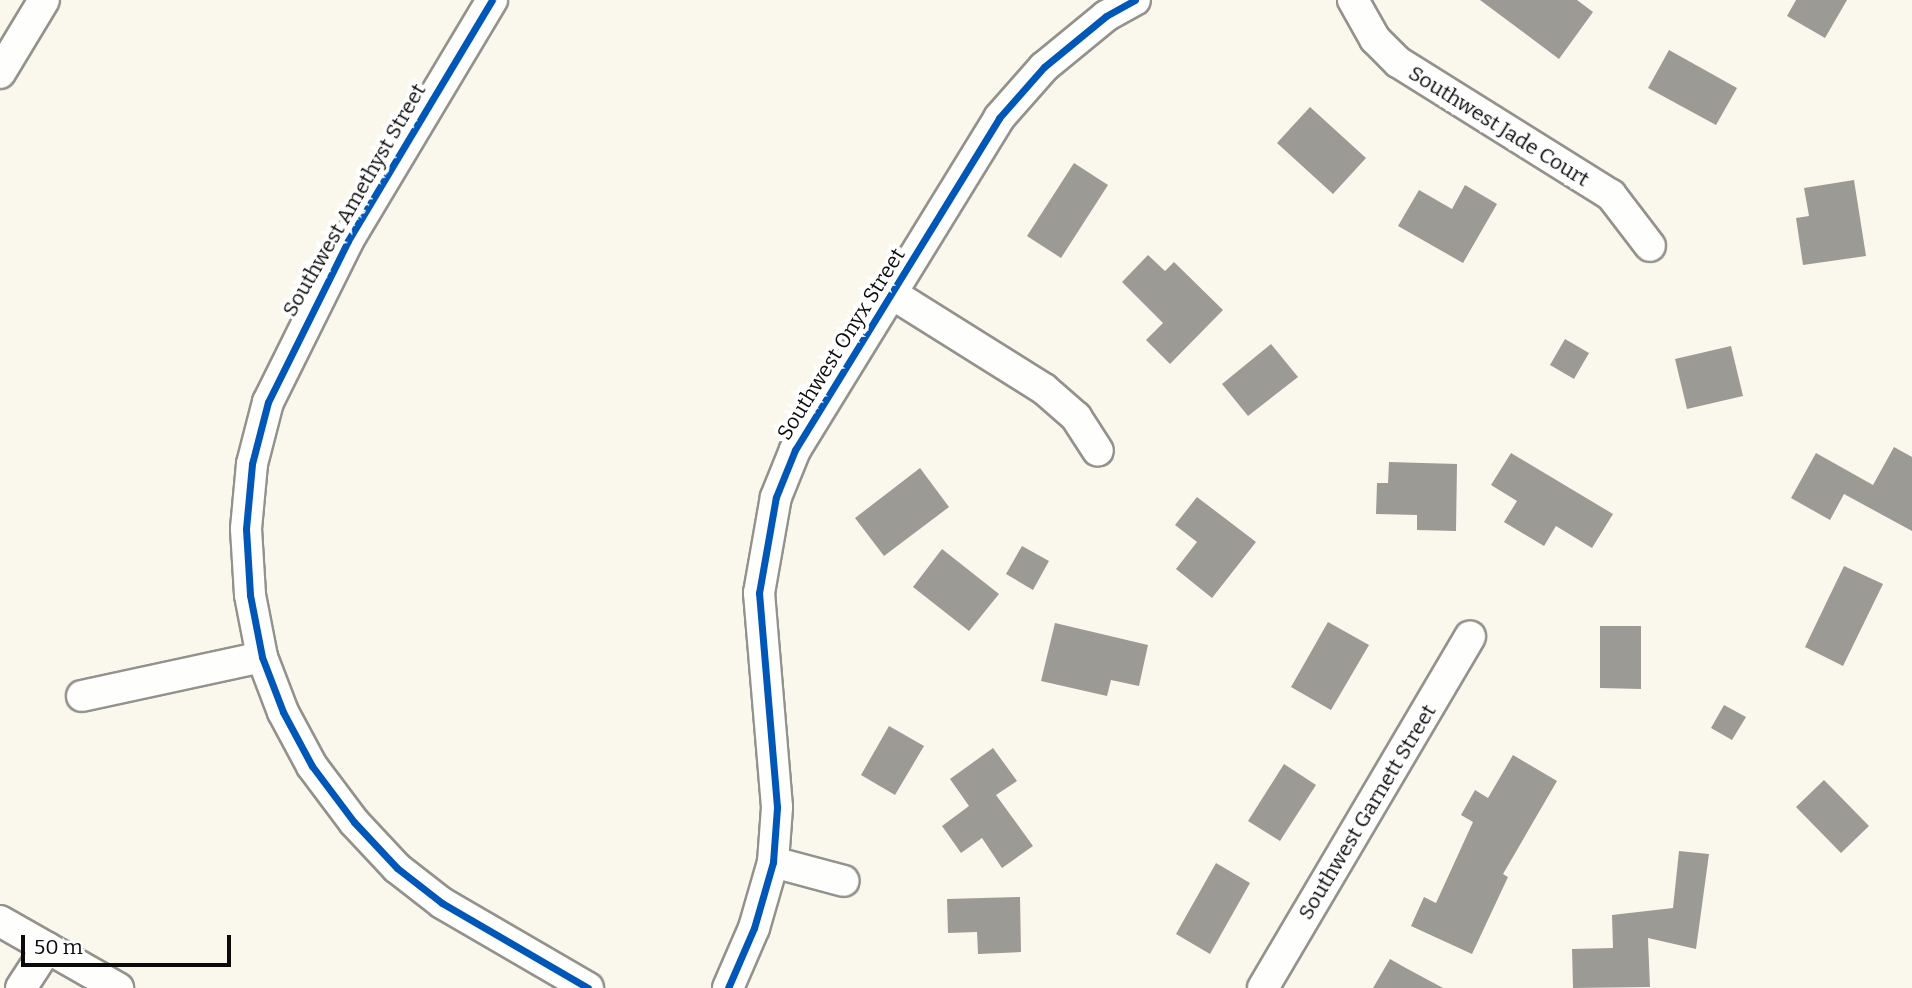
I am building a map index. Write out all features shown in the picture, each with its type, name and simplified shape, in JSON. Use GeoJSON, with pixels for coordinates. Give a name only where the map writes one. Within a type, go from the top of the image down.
{"type":"FeatureCollection","features":[{"type":"Feature","properties":{"kind":"street"},"geometry":{"type":"LineString","coordinates":[[0,74],[44,0]]}},
{"type":"Feature","properties":{"kind":"street","name":"Southwest Amethyst Street"},"geometry":{"type":"LineString","coordinates":[[492,0],[348,241],[294,340],[268,402],[252,464],[246,530],[262,657],[312,766],[397,868],[492,936],[588,988]]}},
{"type":"Feature","properties":{"kind":"street","name":"Southwest Onyx Street"},"geometry":{"type":"LineString","coordinates":[[728,988],[773,862],[777,807],[759,593],[765,543],[795,450],[894,296],[999,118],[1100,8],[1135,0]]}},
{"type":"Feature","properties":{"kind":"street","name":"Southwest Jade Court"},"geometry":{"type":"LineString","coordinates":[[1353,0],[1375,39],[1398,62],[1611,195],[1650,246]]}},
{"type":"Feature","properties":{"kind":"street"},"geometry":{"type":"LineString","coordinates":[[894,296],[1044,389],[1076,417],[1098,452]]}},
{"type":"Feature","properties":{"kind":"street","name":"Southwest Garnett Street"},"geometry":{"type":"LineString","coordinates":[[1263,988],[1470,636]]}},
{"type":"Feature","properties":{"kind":"street"},"geometry":{"type":"LineString","coordinates":[[82,696],[262,657]]}},
{"type":"Feature","properties":{"kind":"street"},"geometry":{"type":"LineString","coordinates":[[773,862],[844,881]]}},
{"type":"Feature","properties":{"kind":"street"},"geometry":{"type":"LineString","coordinates":[[0,921],[118,988]]}},
{"type":"Feature","properties":{"kind":"street"},"geometry":{"type":"LineString","coordinates":[[21,988],[47,948]]}},
{"type":"Feature","properties":{"kind":"building"},"geometry":{"type":"Polygon","coordinates":[[[1480,0],[1577,0],[1593,12],[1559,59],[1480,0]]]}},
{"type":"Feature","properties":{"kind":"building"},"geometry":{"type":"Polygon","coordinates":[[[1796,0],[1847,0],[1825,38],[1787,16],[1796,0]]]}},
{"type":"Feature","properties":{"kind":"building"},"geometry":{"type":"Polygon","coordinates":[[[1669,50],[1737,88],[1716,125],[1648,88],[1669,50]]]}},
{"type":"Feature","properties":{"kind":"building"},"geometry":{"type":"Polygon","coordinates":[[[1310,107],[1366,158],[1333,194],[1277,143],[1310,107]]]}},
{"type":"Feature","properties":{"kind":"building"},"geometry":{"type":"Polygon","coordinates":[[[1074,163],[1108,185],[1061,258],[1027,236],[1074,163]]]}},
{"type":"Feature","properties":{"kind":"building"},"geometry":{"type":"Polygon","coordinates":[[[1854,180],[1866,256],[1803,265],[1796,218],[1809,216],[1804,188],[1854,180]]]}},
{"type":"Feature","properties":{"kind":"building"},"geometry":{"type":"Polygon","coordinates":[[[1465,185],[1497,204],[1463,263],[1398,226],[1419,190],[1452,209],[1465,185]]]}},
{"type":"Feature","properties":{"kind":"building"},"geometry":{"type":"Polygon","coordinates":[[[1148,255],[1165,271],[1174,262],[1223,310],[1170,364],[1146,340],[1163,323],[1122,282],[1148,255]]]}},
{"type":"Feature","properties":{"kind":"building"},"geometry":{"type":"Polygon","coordinates":[[[1565,339],[1589,353],[1574,379],[1550,365],[1565,339]]]}},
{"type":"Feature","properties":{"kind":"building"},"geometry":{"type":"Polygon","coordinates":[[[1271,344],[1298,377],[1248,416],[1222,384],[1271,344]]]}},
{"type":"Feature","properties":{"kind":"building"},"geometry":{"type":"Polygon","coordinates":[[[1731,346],[1743,396],[1687,409],[1675,359],[1731,346]]]}},
{"type":"Feature","properties":{"kind":"building"},"geometry":{"type":"Polygon","coordinates":[[[1894,447],[1912,457],[1912,531],[1844,494],[1830,520],[1791,498],[1816,453],[1873,485],[1894,447]]]}},
{"type":"Feature","properties":{"kind":"building"},"geometry":{"type":"Polygon","coordinates":[[[1511,453],[1613,514],[1592,548],[1556,526],[1544,546],[1504,522],[1517,501],[1491,485],[1511,453]]]}},
{"type":"Feature","properties":{"kind":"building"},"geometry":{"type":"Polygon","coordinates":[[[1389,462],[1457,464],[1456,531],[1417,530],[1417,515],[1376,514],[1377,483],[1388,483],[1389,462]]]}},
{"type":"Feature","properties":{"kind":"building"},"geometry":{"type":"Polygon","coordinates":[[[920,468],[949,507],[884,556],[855,518],[920,468]]]}},
{"type":"Feature","properties":{"kind":"building"},"geometry":{"type":"Polygon","coordinates":[[[1197,497],[1256,542],[1212,598],[1176,569],[1197,542],[1175,525],[1197,497]]]}},
{"type":"Feature","properties":{"kind":"building"},"geometry":{"type":"Polygon","coordinates":[[[1022,546],[1049,561],[1033,590],[1006,574],[1022,546]]]}},
{"type":"Feature","properties":{"kind":"building"},"geometry":{"type":"Polygon","coordinates":[[[942,549],[999,594],[969,631],[913,587],[942,549]]]}},
{"type":"Feature","properties":{"kind":"building"},"geometry":{"type":"Polygon","coordinates":[[[1844,566],[1883,584],[1843,666],[1805,647],[1844,566]]]}},
{"type":"Feature","properties":{"kind":"building"},"geometry":{"type":"Polygon","coordinates":[[[1328,622],[1369,645],[1331,710],[1291,687],[1328,622]]]}},
{"type":"Feature","properties":{"kind":"building"},"geometry":{"type":"Polygon","coordinates":[[[1055,623],[1148,645],[1139,686],[1111,680],[1107,696],[1041,681],[1055,623]]]}},
{"type":"Feature","properties":{"kind":"building"},"geometry":{"type":"Polygon","coordinates":[[[1600,626],[1641,626],[1641,689],[1600,688],[1600,626]]]}},
{"type":"Feature","properties":{"kind":"building"},"geometry":{"type":"Polygon","coordinates":[[[1724,705],[1746,717],[1732,740],[1711,728],[1724,705]]]}},
{"type":"Feature","properties":{"kind":"building"},"geometry":{"type":"Polygon","coordinates":[[[889,726],[924,746],[895,795],[861,775],[889,726]]]}},
{"type":"Feature","properties":{"kind":"building"},"geometry":{"type":"Polygon","coordinates":[[[993,748],[1017,781],[996,795],[1033,846],[1002,868],[982,838],[961,853],[942,826],[969,806],[950,779],[993,748]]]}},
{"type":"Feature","properties":{"kind":"building"},"geometry":{"type":"Polygon","coordinates":[[[1513,755],[1557,781],[1503,874],[1508,877],[1472,954],[1411,926],[1424,897],[1436,903],[1473,822],[1461,815],[1475,790],[1488,798],[1513,755]]]}},
{"type":"Feature","properties":{"kind":"building"},"geometry":{"type":"Polygon","coordinates":[[[1284,764],[1316,785],[1280,841],[1248,821],[1284,764]]]}},
{"type":"Feature","properties":{"kind":"building"},"geometry":{"type":"Polygon","coordinates":[[[1824,780],[1869,826],[1841,853],[1796,807],[1824,780]]]}},
{"type":"Feature","properties":{"kind":"building"},"geometry":{"type":"Polygon","coordinates":[[[1679,851],[1709,854],[1696,949],[1648,938],[1650,987],[1573,988],[1572,949],[1613,948],[1612,915],[1673,908],[1679,851]]]}},
{"type":"Feature","properties":{"kind":"building"},"geometry":{"type":"Polygon","coordinates":[[[1216,863],[1250,883],[1210,954],[1176,934],[1216,863]]]}},
{"type":"Feature","properties":{"kind":"building"},"geometry":{"type":"Polygon","coordinates":[[[1020,897],[1021,952],[978,954],[977,932],[948,933],[947,899],[1020,897]]]}},
{"type":"Feature","properties":{"kind":"building"},"geometry":{"type":"Polygon","coordinates":[[[1390,959],[1404,967],[1443,988],[1373,988],[1390,959]]]}},
{"type":"Feature","properties":{"kind":"cycle path"},"geometry":{"type":"LineString","coordinates":[[492,0],[348,241],[268,402],[252,464],[246,529],[250,595],[262,657],[283,712],[312,766],[354,822],[397,868],[442,903],[588,988]]}},
{"type":"Feature","properties":{"kind":"cycle path"},"geometry":{"type":"LineString","coordinates":[[728,988],[754,928],[773,862],[777,807],[759,593],[776,497],[795,450],[999,118],[1044,67],[1106,16],[1135,0]]}}]}
